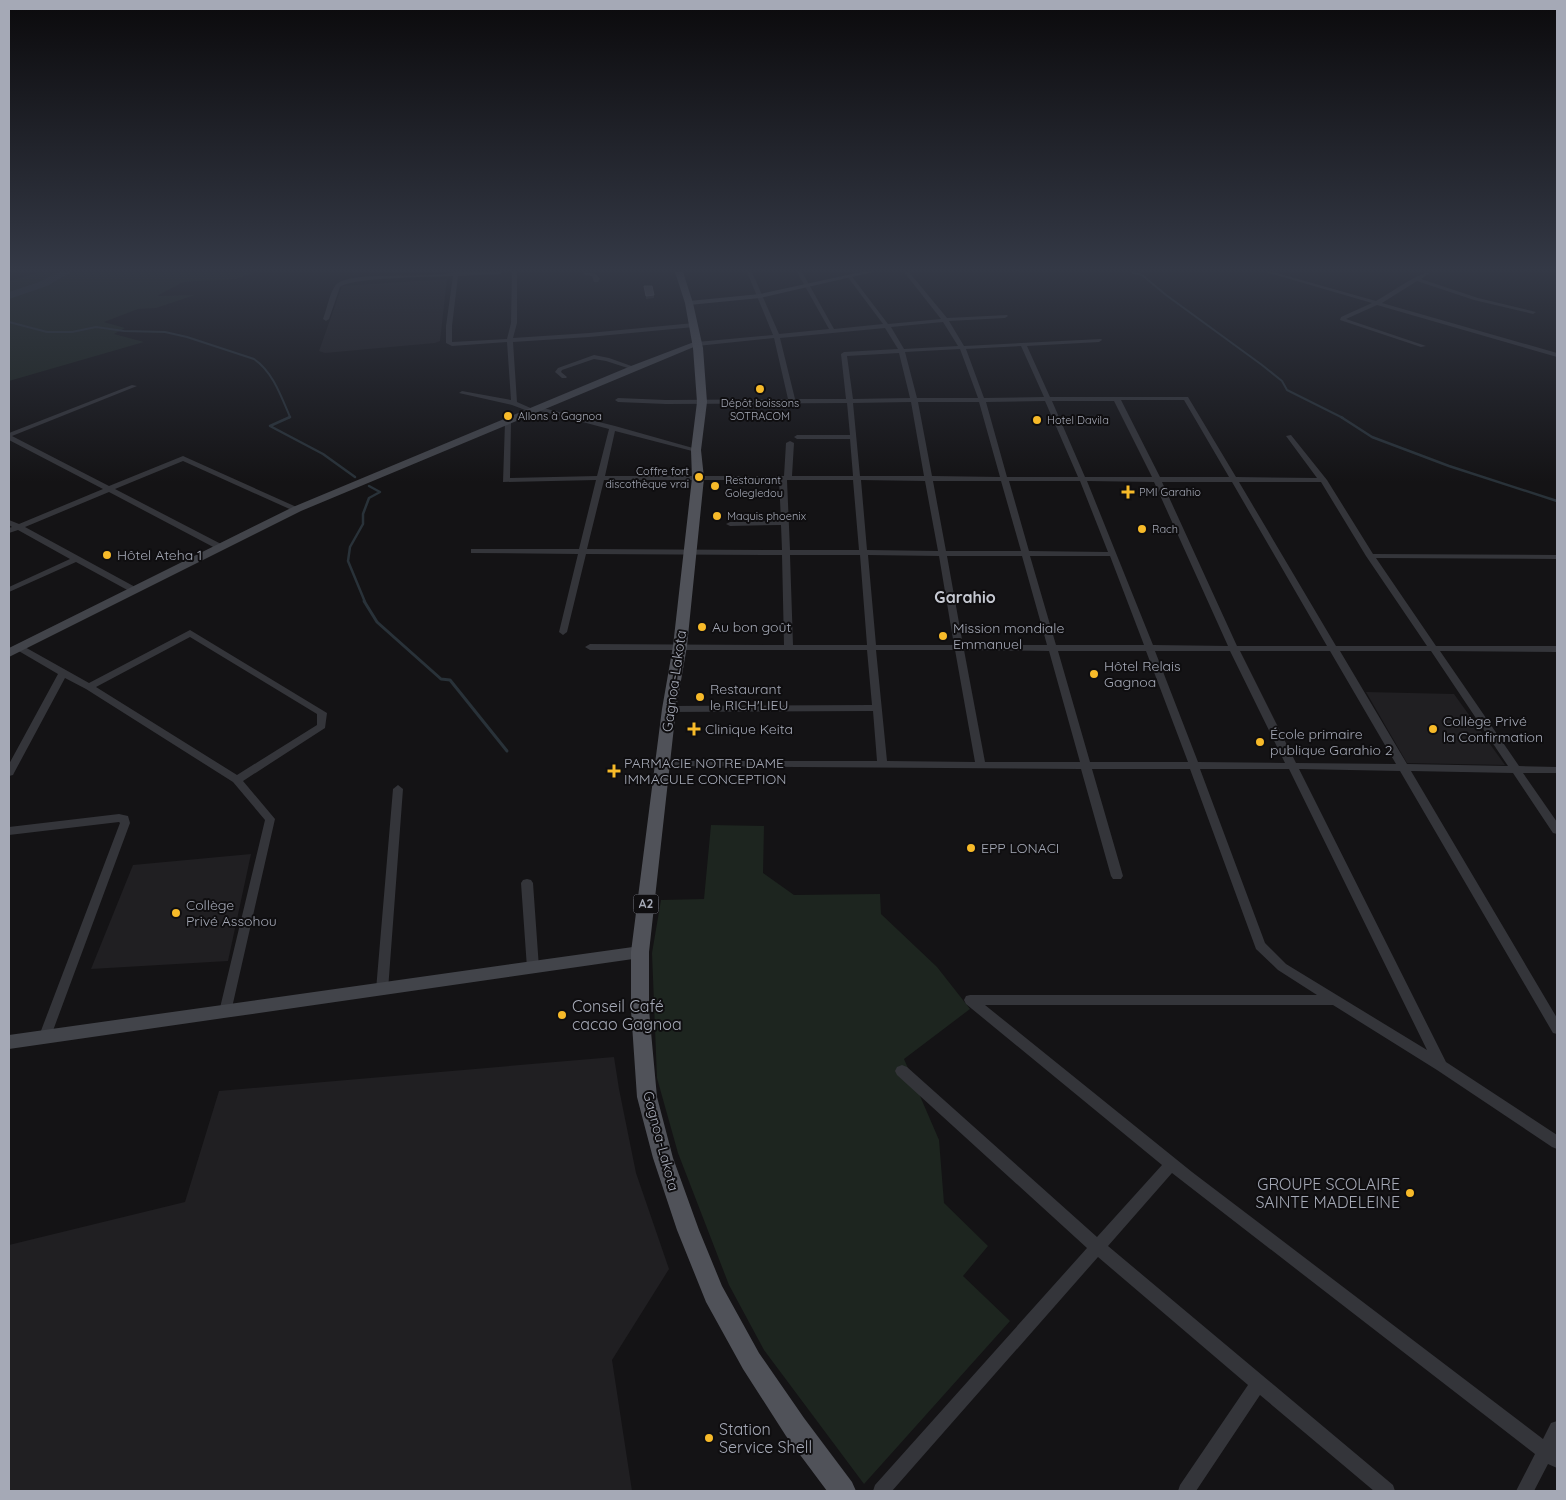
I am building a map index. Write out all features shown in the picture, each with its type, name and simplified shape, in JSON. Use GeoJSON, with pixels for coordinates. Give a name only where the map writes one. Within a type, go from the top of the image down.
{"type":"FeatureCollection","features":[{"type":"Feature","properties":{"kind":"main road","name":"Gagnoa-Lakota"},"geometry":{"type":"LineString","coordinates":[[697,344],[702,402],[696,450],[698,478],[680,646],[662,764],[640,952],[640,1018],[646,1097],[663,1158],[688,1230],[714,1294],[751,1361],[795,1427],[843,1491]]}},
{"type":"Feature","properties":{"kind":"street"},"geometry":{"type":"LineString","coordinates":[[449,342],[456,345],[488,342]]}},
{"type":"Feature","properties":{"kind":"street"},"geometry":{"type":"LineString","coordinates":[[510,342],[514,403]]}},
{"type":"Feature","properties":{"kind":"street"},"geometry":{"type":"LineString","coordinates":[[9,653],[296,508],[508,422],[634,368],[697,344],[720,342]]}},
{"type":"Feature","properties":{"kind":"street"},"geometry":{"type":"LineString","coordinates":[[778,342],[792,401]]}},
{"type":"Feature","properties":{"kind":"street"},"geometry":{"type":"LineString","coordinates":[[897,342],[902,351],[914,400],[981,765]]}},
{"type":"Feature","properties":{"kind":"street"},"geometry":{"type":"LineString","coordinates":[[959,342],[982,400],[1118,876]]}},
{"type":"Feature","properties":{"kind":"street"},"geometry":{"type":"LineString","coordinates":[[882,764],[850,401],[844,354],[1061,342]]}},
{"type":"Feature","properties":{"kind":"street"},"geometry":{"type":"LineString","coordinates":[[1411,342],[1423,346]]}},
{"type":"Feature","properties":{"kind":"street"},"geometry":{"type":"LineString","coordinates":[[1512,342],[1557,355]]}},
{"type":"Feature","properties":{"kind":"street"},"geometry":{"type":"LineString","coordinates":[[1023,344],[1082,478],[1112,554],[1194,766],[1260,946],[1282,967],[1442,1066],[1557,1143]]}},
{"type":"Feature","properties":{"kind":"street"},"geometry":{"type":"LineString","coordinates":[[564,377],[558,372],[560,369],[594,357],[634,368]]}},
{"type":"Feature","properties":{"kind":"street"},"geometry":{"type":"LineString","coordinates":[[9,436],[134,386]]}},
{"type":"Feature","properties":{"kind":"street"},"geometry":{"type":"LineString","coordinates":[[462,393],[514,403],[696,450]]}},
{"type":"Feature","properties":{"kind":"street"},"geometry":{"type":"LineString","coordinates":[[1116,398],[1157,479],[1234,649],[1442,1066]]}},
{"type":"Feature","properties":{"kind":"street"},"geometry":{"type":"LineString","coordinates":[[618,400],[702,402],[1186,398],[1557,1029]]}},
{"type":"Feature","properties":{"kind":"street"},"geometry":{"type":"LineString","coordinates":[[508,422],[506,480],[601,478],[1323,480]]}},
{"type":"Feature","properties":{"kind":"street"},"geometry":{"type":"LineString","coordinates":[[563,632],[614,428]]}},
{"type":"Feature","properties":{"kind":"street"},"geometry":{"type":"LineString","coordinates":[[9,436],[220,547]]}},
{"type":"Feature","properties":{"kind":"street"},"geometry":{"type":"LineString","coordinates":[[1289,436],[1323,480],[1370,556],[1557,830]]}},
{"type":"Feature","properties":{"kind":"street"},"geometry":{"type":"LineString","coordinates":[[797,437],[852,437]]}},
{"type":"Feature","properties":{"kind":"street"},"geometry":{"type":"LineString","coordinates":[[789,646],[784,523],[790,442]]}},
{"type":"Feature","properties":{"kind":"street"},"geometry":{"type":"LineString","coordinates":[[9,531],[183,458],[296,508]]}},
{"type":"Feature","properties":{"kind":"street"},"geometry":{"type":"LineString","coordinates":[[9,522],[134,590]]}},
{"type":"Feature","properties":{"kind":"street"},"geometry":{"type":"LineString","coordinates":[[730,524],[784,523]]}},
{"type":"Feature","properties":{"kind":"street"},"geometry":{"type":"LineString","coordinates":[[474,551],[942,554],[1025,552],[1112,554]]}},
{"type":"Feature","properties":{"kind":"street"},"geometry":{"type":"LineString","coordinates":[[1370,556],[1557,557]]}},
{"type":"Feature","properties":{"kind":"street"},"geometry":{"type":"LineString","coordinates":[[9,590],[76,558]]}},
{"type":"Feature","properties":{"kind":"street"},"geometry":{"type":"LineString","coordinates":[[89,687],[190,633],[322,713],[322,726],[237,780]]}},
{"type":"Feature","properties":{"kind":"street"},"geometry":{"type":"LineString","coordinates":[[590,647],[1557,649]]}},
{"type":"Feature","properties":{"kind":"street"},"geometry":{"type":"LineString","coordinates":[[20,648],[89,687],[237,780],[270,818],[225,1012]]}},
{"type":"Feature","properties":{"kind":"street"},"geometry":{"type":"LineString","coordinates":[[9,773],[62,673]]}},
{"type":"Feature","properties":{"kind":"street"},"geometry":{"type":"LineString","coordinates":[[670,709],[877,708]]}},
{"type":"Feature","properties":{"kind":"street"},"geometry":{"type":"LineString","coordinates":[[662,764],[1292,766],[1557,770]]}},
{"type":"Feature","properties":{"kind":"street"},"geometry":{"type":"LineString","coordinates":[[382,990],[398,790]]}},
{"type":"Feature","properties":{"kind":"street"},"geometry":{"type":"LineString","coordinates":[[9,831],[119,818],[124,819],[126,822],[45,1036]]}},
{"type":"Feature","properties":{"kind":"street"},"geometry":{"type":"LineString","coordinates":[[528,883],[533,968]]}},
{"type":"Feature","properties":{"kind":"street"},"geometry":{"type":"LineString","coordinates":[[9,1042],[640,952]]}},
{"type":"Feature","properties":{"kind":"street"},"geometry":{"type":"LineString","coordinates":[[1333,1000],[970,1000],[1171,1164],[1551,1456]]}},
{"type":"Feature","properties":{"kind":"street"},"geometry":{"type":"LineString","coordinates":[[902,1071],[1097,1247],[1387,1491]]}},
{"type":"Feature","properties":{"kind":"street"},"geometry":{"type":"LineString","coordinates":[[881,1491],[1171,1164]]}},
{"type":"Feature","properties":{"kind":"street"},"geometry":{"type":"LineString","coordinates":[[1186,1491],[1259,1383]]}},
{"type":"Feature","properties":{"kind":"street"},"geometry":{"type":"LineString","coordinates":[[1525,1491],[1551,1456],[1557,1429]]}},
{"type":"Feature","properties":{"kind":"shaded area"},"geometry":{"type":"Polygon","coordinates":[[[9,342],[144,342],[9,381],[9,342]]]}},
{"type":"Feature","properties":{"kind":"shaded area"},"geometry":{"type":"Polygon","coordinates":[[[322,342],[438,342],[325,353],[319,351],[322,342]]]}},
{"type":"Feature","properties":{"kind":"shaded area","name":"Collège Privé la Confirmation"},"geometry":{"type":"Polygon","coordinates":[[[1366,692],[1454,694],[1505,765],[1407,763],[1366,692]]]}},
{"type":"Feature","properties":{"kind":"shaded area"},"geometry":{"type":"Polygon","coordinates":[[[711,825],[764,826],[763,873],[794,895],[880,894],[881,914],[937,967],[970,1009],[904,1059],[939,1140],[944,1203],[988,1246],[963,1276],[1010,1321],[864,1484],[764,1350],[729,1285],[678,1153],[657,1078],[652,953],[661,900],[704,899],[711,825]]]}},
{"type":"Feature","properties":{"kind":"shaded area","name":"Collège Privé Assohou"},"geometry":{"type":"Polygon","coordinates":[[[251,854],[228,961],[91,969],[133,865],[251,854]]]}},
{"type":"Feature","properties":{"kind":"shaded area"},"geometry":{"type":"Polygon","coordinates":[[[614,1057],[636,1173],[669,1269],[612,1360],[632,1491],[9,1491],[9,1245],[185,1202],[219,1091],[614,1057]]]}},
{"type":"Feature","properties":{"kind":"waterway"},"geometry":{"type":"LineString","coordinates":[[202,342],[254,359],[261,364],[276,385],[290,417]]}},
{"type":"Feature","properties":{"kind":"waterway"},"geometry":{"type":"LineString","coordinates":[[1230,342],[1282,381],[1287,390],[1341,417]]}},
{"type":"Feature","properties":{"kind":"waterway"},"geometry":{"type":"LineString","coordinates":[[290,417],[270,426],[323,454],[355,477]]}},
{"type":"Feature","properties":{"kind":"waterway"},"geometry":{"type":"LineString","coordinates":[[1341,417],[1372,437],[1449,466],[1557,501]]}},
{"type":"Feature","properties":{"kind":"waterway"},"geometry":{"type":"LineString","coordinates":[[365,602],[348,561],[350,547],[363,524],[363,514],[369,498],[380,492],[369,486]]}},
{"type":"Feature","properties":{"kind":"waterway"},"geometry":{"type":"LineString","coordinates":[[364,601],[377,622],[441,679],[450,680],[507,751]]}},
{"type":"Feature","properties":{"kind":"place","name":"Dépôt boissons SOTRACOM"},"geometry":{"type":"Point","coordinates":[760,389]}},
{"type":"Feature","properties":{"kind":"place","name":"Allons à Gagnoa"},"geometry":{"type":"Point","coordinates":[508,416]}},
{"type":"Feature","properties":{"kind":"place","name":"Hotel Davila"},"geometry":{"type":"Point","coordinates":[1037,420]}},
{"type":"Feature","properties":{"kind":"place","name":"Coffre fort discothèque vrai"},"geometry":{"type":"Point","coordinates":[699,477]}},
{"type":"Feature","properties":{"kind":"place","name":"Restaurant Golegledou"},"geometry":{"type":"Point","coordinates":[715,486]}},
{"type":"Feature","properties":{"kind":"place","name":"PMI Garahio"},"geometry":{"type":"Point","coordinates":[1128,492]}},
{"type":"Feature","properties":{"kind":"place","name":"Maquis phoenix"},"geometry":{"type":"Point","coordinates":[717,516]}},
{"type":"Feature","properties":{"kind":"place","name":"Rach"},"geometry":{"type":"Point","coordinates":[1142,529]}},
{"type":"Feature","properties":{"kind":"place","name":"Hôtel Ateha 1"},"geometry":{"type":"Point","coordinates":[107,555]}},
{"type":"Feature","properties":{"kind":"place","name":"Au bon goût"},"geometry":{"type":"Point","coordinates":[702,627]}},
{"type":"Feature","properties":{"kind":"place","name":"Mission mondiale Emmanuel"},"geometry":{"type":"Point","coordinates":[943,636]}},
{"type":"Feature","properties":{"kind":"place","name":"Hôtel Relais Gagnoa"},"geometry":{"type":"Point","coordinates":[1094,674]}},
{"type":"Feature","properties":{"kind":"place","name":"Restaurant le RICH'LIEU"},"geometry":{"type":"Point","coordinates":[700,697]}},
{"type":"Feature","properties":{"kind":"place","name":"Clinique Keita"},"geometry":{"type":"Point","coordinates":[694,729]}},
{"type":"Feature","properties":{"kind":"place","name":"Collège Privé la Confirmation"},"geometry":{"type":"Point","coordinates":[1433,729]}},
{"type":"Feature","properties":{"kind":"place","name":"École primaire publique Garahio 2"},"geometry":{"type":"Point","coordinates":[1260,742]}},
{"type":"Feature","properties":{"kind":"place","name":"PARMACIE NOTRE DAME IMMACULE CONCEPTION"},"geometry":{"type":"Point","coordinates":[614,771]}},
{"type":"Feature","properties":{"kind":"place","name":"EPP LONACI"},"geometry":{"type":"Point","coordinates":[971,848]}},
{"type":"Feature","properties":{"kind":"place","name":"Collège Privé Assohou"},"geometry":{"type":"Point","coordinates":[176,913]}},
{"type":"Feature","properties":{"kind":"place","name":"Conseil Café cacao Gagnoa"},"geometry":{"type":"Point","coordinates":[562,1015]}},
{"type":"Feature","properties":{"kind":"place","name":"GROUPE SCOLAIRE SAINTE MADELEINE"},"geometry":{"type":"Point","coordinates":[1410,1193]}},
{"type":"Feature","properties":{"kind":"place","name":"Station Service Shell"},"geometry":{"type":"Point","coordinates":[709,1438]}},
{"type":"Feature","properties":{"kind":"district","name":"Garahio"},"geometry":{"type":"Point","coordinates":[965,597]}}]}
